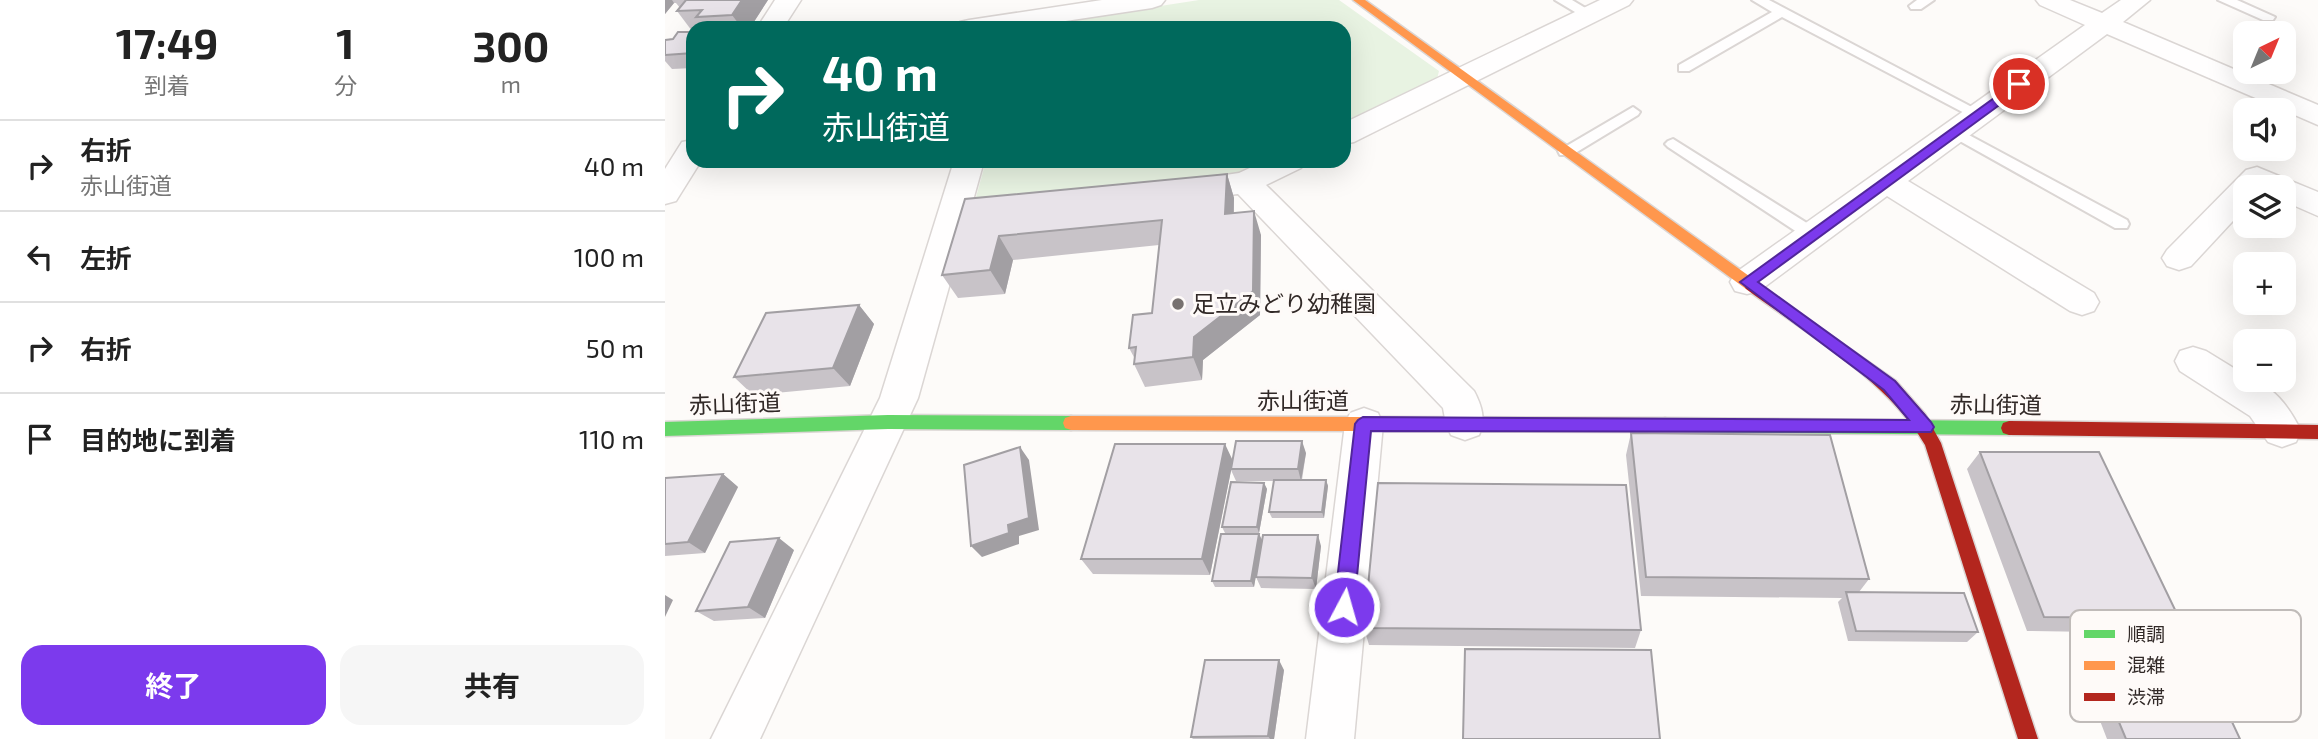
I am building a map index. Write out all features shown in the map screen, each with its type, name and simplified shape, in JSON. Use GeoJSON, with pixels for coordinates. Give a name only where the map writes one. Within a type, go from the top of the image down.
{"type":"FeatureCollection","features":[{"type":"Feature","properties":{"kind":"street"},"geometry":{"type":"LineString","coordinates":[[774,21],[788,0]]}},
{"type":"Feature","properties":{"kind":"street"},"geometry":{"type":"LineString","coordinates":[[987,20],[1152,0]]}},
{"type":"Feature","properties":{"kind":"street"},"geometry":{"type":"LineString","coordinates":[[1358,0],[1889,386],[1926,427],[1933,443],[2028,739]]}},
{"type":"Feature","properties":{"kind":"street"},"geometry":{"type":"LineString","coordinates":[[1351,132],[1620,0]]}},
{"type":"Feature","properties":{"kind":"street"},"geometry":{"type":"LineString","coordinates":[[2049,0],[2318,116]]}},
{"type":"Feature","properties":{"kind":"street"},"geometry":{"type":"LineString","coordinates":[[1747,282],[2137,0]]}},
{"type":"Feature","properties":{"kind":"street"},"geometry":{"type":"LineString","coordinates":[[665,142],[686,140]]}},
{"type":"Feature","properties":{"kind":"street"},"geometry":{"type":"LineString","coordinates":[[665,194],[686,160]]}},
{"type":"Feature","properties":{"kind":"street"},"geometry":{"type":"LineString","coordinates":[[735,739],[899,398],[967,168]]}},
{"type":"Feature","properties":{"kind":"street"},"geometry":{"type":"LineString","coordinates":[[1150,194],[1245,183],[1276,168]]}},
{"type":"Feature","properties":{"kind":"street"},"geometry":{"type":"LineString","coordinates":[[2296,192],[2318,170]]}},
{"type":"Feature","properties":{"kind":"street"},"geometry":{"type":"LineString","coordinates":[[1886,182],[2082,302]]}},
{"type":"Feature","properties":{"kind":"street"},"geometry":{"type":"LineString","coordinates":[[1245,183],[1461,402],[1465,424]]}},
{"type":"Feature","properties":{"kind":"street"},"geometry":{"type":"LineString","coordinates":[[2179,258],[2233,202]]}},
{"type":"Feature","properties":{"kind":"street"},"geometry":{"type":"LineString","coordinates":[[951,217],[1040,207]]}},
{"type":"Feature","properties":{"kind":"street"},"geometry":{"type":"LineString","coordinates":[[2193,361],[2263,405],[2282,431]]}},
{"type":"Feature","properties":{"kind":"street","name":"赤山街道"},"geometry":{"type":"LineString","coordinates":[[665,429],[887,422],[1926,427],[2318,432]]}},
{"type":"Feature","properties":{"kind":"street"},"geometry":{"type":"LineString","coordinates":[[1330,739],[1363,424]]}},
{"type":"Feature","properties":{"kind":"lane"},"geometry":{"type":"LineString","coordinates":[[1562,0],[1590,15]]}},
{"type":"Feature","properties":{"kind":"lane"},"geometry":{"type":"LineString","coordinates":[[1759,0],[1977,114]]}},
{"type":"Feature","properties":{"kind":"lane"},"geometry":{"type":"LineString","coordinates":[[2225,0],[2268,17]]}},
{"type":"Feature","properties":{"kind":"lane"},"geometry":{"type":"LineString","coordinates":[[1684,68],[1781,12]]}},
{"type":"Feature","properties":{"kind":"lane"},"geometry":{"type":"LineString","coordinates":[[1566,151],[1633,112]]}},
{"type":"Feature","properties":{"kind":"lane"},"geometry":{"type":"LineString","coordinates":[[1954,132],[2121,224]]}},
{"type":"Feature","properties":{"kind":"lane"},"geometry":{"type":"LineString","coordinates":[[1672,144],[1812,234]]}},
{"type":"Feature","properties":{"kind":"green space"},"geometry":{"type":"Polygon","coordinates":[[[1199,0],[1339,0],[1439,71],[1436,83],[1351,124],[1351,21],[1064,21],[1199,0]]]}},
{"type":"Feature","properties":{"kind":"green space"},"geometry":{"type":"Polygon","coordinates":[[[984,168],[1260,168],[1239,178],[988,205],[976,197],[984,168]]]}},
{"type":"Feature","properties":{"kind":"building"},"geometry":{"type":"Polygon","coordinates":[[[686,0],[742,0],[732,15],[696,17],[702,10],[677,11],[686,0]]]}},
{"type":"Feature","properties":{"kind":"building"},"geometry":{"type":"Polygon","coordinates":[[[678,32],[686,32],[686,54],[665,55],[665,40],[673,39],[678,32]]]}},
{"type":"Feature","properties":{"kind":"building"},"geometry":{"type":"Polygon","coordinates":[[[1227,174],[1225,214],[1254,211],[1253,291],[1194,337],[1193,357],[1134,364],[1136,347],[1129,348],[1133,315],[1152,313],[1162,220],[999,236],[990,270],[942,275],[965,199],[1227,174]]]}},
{"type":"Feature","properties":{"kind":"building"},"geometry":{"type":"Polygon","coordinates":[[[859,305],[833,368],[734,377],[766,313],[859,305]]]}},
{"type":"Feature","properties":{"kind":"building"},"geometry":{"type":"Polygon","coordinates":[[[1631,433],[1830,435],[1869,579],[1646,577],[1631,433]]]}},
{"type":"Feature","properties":{"kind":"building"},"geometry":{"type":"Polygon","coordinates":[[[1236,441],[1302,441],[1298,469],[1231,469],[1236,441]]]}},
{"type":"Feature","properties":{"kind":"building"},"geometry":{"type":"Polygon","coordinates":[[[1115,444],[1225,444],[1202,559],[1081,559],[1115,444]]]}},
{"type":"Feature","properties":{"kind":"building"},"geometry":{"type":"Polygon","coordinates":[[[1020,447],[1029,518],[1008,525],[1009,533],[971,546],[964,465],[1020,447]]]}},
{"type":"Feature","properties":{"kind":"building"},"geometry":{"type":"Polygon","coordinates":[[[1980,452],[2099,452],[2175,610],[2070,610],[2070,617],[2044,617],[1980,452]]]}},
{"type":"Feature","properties":{"kind":"building"},"geometry":{"type":"Polygon","coordinates":[[[723,474],[688,542],[665,544],[665,478],[723,474]]]}},
{"type":"Feature","properties":{"kind":"building"},"geometry":{"type":"Polygon","coordinates":[[[1274,480],[1326,480],[1322,512],[1269,512],[1274,480]]]}},
{"type":"Feature","properties":{"kind":"building"},"geometry":{"type":"Polygon","coordinates":[[[1231,482],[1264,483],[1257,527],[1222,527],[1231,482]]]}},
{"type":"Feature","properties":{"kind":"building"},"geometry":{"type":"Polygon","coordinates":[[[1378,483],[1626,485],[1641,630],[1364,628],[1378,483]]]}},
{"type":"Feature","properties":{"kind":"building"},"geometry":{"type":"Polygon","coordinates":[[[1221,534],[1259,534],[1251,581],[1212,581],[1221,534]]]}},
{"type":"Feature","properties":{"kind":"building"},"geometry":{"type":"Polygon","coordinates":[[[1263,535],[1318,535],[1312,578],[1256,577],[1263,535]]]}},
{"type":"Feature","properties":{"kind":"building"},"geometry":{"type":"Polygon","coordinates":[[[779,538],[748,607],[696,611],[730,542],[779,538]]]}},
{"type":"Feature","properties":{"kind":"building"},"geometry":{"type":"Polygon","coordinates":[[[1846,592],[1964,593],[1978,632],[1856,631],[1846,592]]]}},
{"type":"Feature","properties":{"kind":"building"},"geometry":{"type":"Polygon","coordinates":[[[1465,649],[1651,650],[1660,739],[1463,739],[1465,649]]]}},
{"type":"Feature","properties":{"kind":"building"},"geometry":{"type":"Polygon","coordinates":[[[1205,660],[1279,660],[1268,736],[1191,737],[1205,660]]]}},
{"type":"Feature","properties":{"kind":"building"},"geometry":{"type":"Polygon","coordinates":[[[2119,722],[2232,722],[2240,739],[2126,739],[2119,722]]]}},
{"type":"Feature","properties":{"kind":"traffic: fast"},"geometry":{"type":"LineString","coordinates":[[665,429],[888,422],[1071,423]]}},
{"type":"Feature","properties":{"kind":"traffic: fast"},"geometry":{"type":"LineString","coordinates":[[1665,425],[2009,428]]}},
{"type":"Feature","properties":{"kind":"traffic: slow"},"geometry":{"type":"LineString","coordinates":[[1358,0],[1751,285]]}},
{"type":"Feature","properties":{"kind":"traffic: slow"},"geometry":{"type":"LineString","coordinates":[[1071,423],[1665,425]]}},
{"type":"Feature","properties":{"kind":"traffic: jam"},"geometry":{"type":"LineString","coordinates":[[1751,285],[1890,386],[1919,419],[1933,443],[2028,739]]}},
{"type":"Feature","properties":{"kind":"traffic: jam"},"geometry":{"type":"LineString","coordinates":[[2009,428],[2318,432]]}},
{"type":"Feature","properties":{"kind":"place","name":"足立みどり幼稚園"},"geometry":{"type":"Point","coordinates":[1178,304]}},
{"type":"Feature","properties":{"kind":"route"},"geometry":{"type":"LineString","coordinates":[[1344,607],[1363,424],[1926,427],[1889,386],[1747,282],[2019,84]]}}]}
